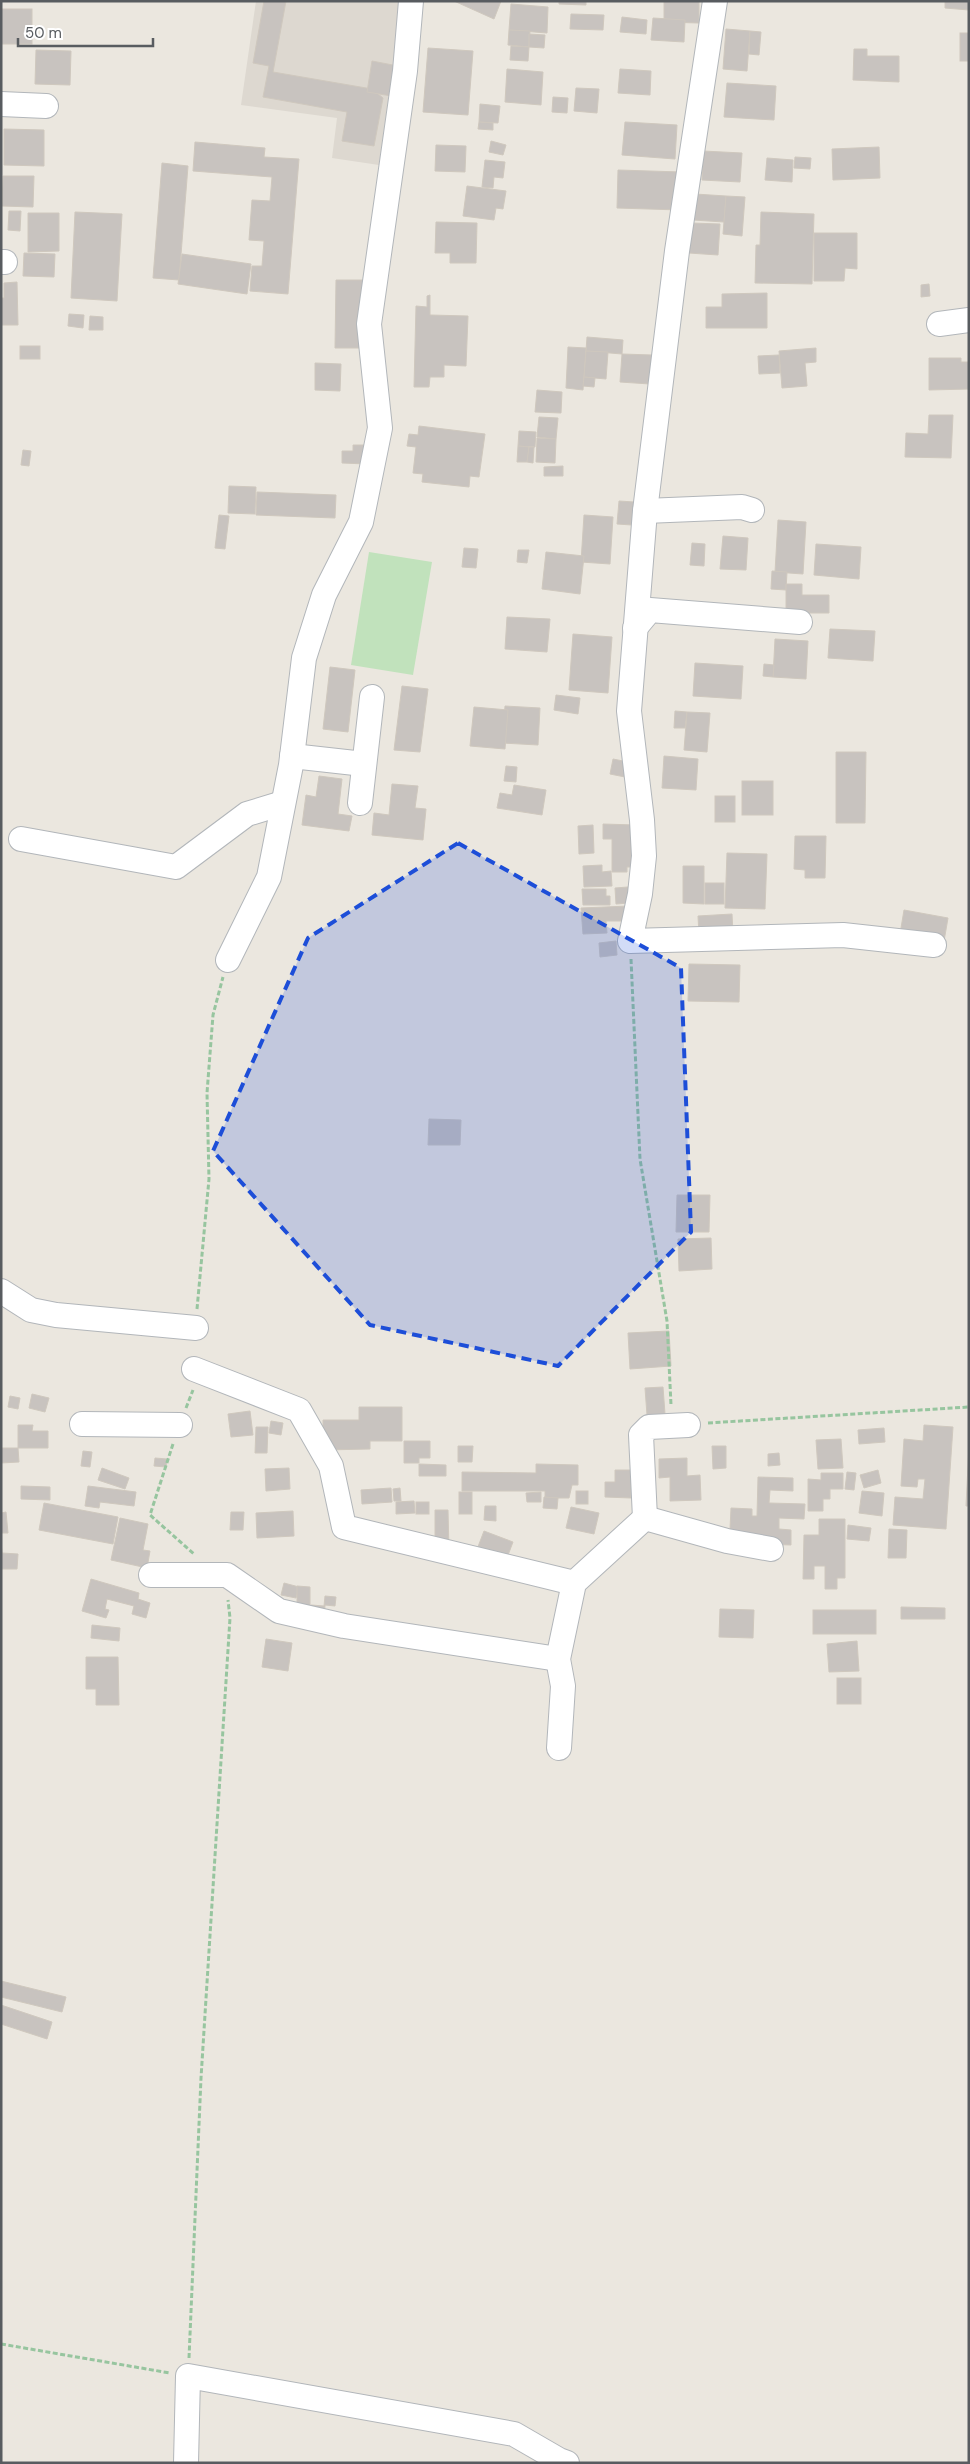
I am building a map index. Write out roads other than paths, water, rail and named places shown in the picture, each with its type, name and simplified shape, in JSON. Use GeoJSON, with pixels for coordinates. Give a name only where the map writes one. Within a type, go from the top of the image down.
{"type":"FeatureCollection","features":[{"type":"Feature","properties":{"kind":"street"},"geometry":{"type":"LineString","coordinates":[[228,960],[269,877],[292,756],[304,658],[324,595],[361,522],[380,428],[370,324],[405,71],[411,1]]}},
{"type":"Feature","properties":{"kind":"street"},"geometry":{"type":"LineString","coordinates":[[716,1],[676,251],[645,511],[629,711],[642,820],[644,856],[640,894],[630,941],[843,934],[934,945]]}},
{"type":"Feature","properties":{"kind":"street"},"geometry":{"type":"LineString","coordinates":[[1,104],[46,106]]}},
{"type":"Feature","properties":{"kind":"street"},"geometry":{"type":"LineString","coordinates":[[939,324],[969,320]]}},
{"type":"Feature","properties":{"kind":"street"},"geometry":{"type":"LineString","coordinates":[[645,511],[742,506],[752,510]]}},
{"type":"Feature","properties":{"kind":"street"},"geometry":{"type":"LineString","coordinates":[[635,628],[650,610],[800,622]]}},
{"type":"Feature","properties":{"kind":"street"},"geometry":{"type":"LineString","coordinates":[[360,803],[372,697]]}},
{"type":"Feature","properties":{"kind":"street"},"geometry":{"type":"LineString","coordinates":[[292,756],[364,764]]}},
{"type":"Feature","properties":{"kind":"street"},"geometry":{"type":"LineString","coordinates":[[21,838],[176,867],[247,814],[284,803]]}},
{"type":"Feature","properties":{"kind":"street"},"geometry":{"type":"LineString","coordinates":[[1,1291],[30,1310],[56,1315],[196,1328]]}},
{"type":"Feature","properties":{"kind":"street"},"geometry":{"type":"LineString","coordinates":[[194,1369],[299,1410],[331,1466],[344,1528],[574,1583]]}},
{"type":"Feature","properties":{"kind":"street"},"geometry":{"type":"LineString","coordinates":[[82,1424],[180,1425]]}},
{"type":"Feature","properties":{"kind":"street"},"geometry":{"type":"LineString","coordinates":[[645,1518],[641,1435],[649,1427],[688,1425]]}},
{"type":"Feature","properties":{"kind":"street"},"geometry":{"type":"LineString","coordinates":[[559,1748],[563,1686],[558,1659],[574,1583],[645,1518]]}},
{"type":"Feature","properties":{"kind":"street"},"geometry":{"type":"LineString","coordinates":[[645,1518],[727,1542],[771,1548]]}},
{"type":"Feature","properties":{"kind":"street"},"geometry":{"type":"LineString","coordinates":[[150,1575],[227,1575],[279,1611],[344,1626],[558,1659]]}},
{"type":"Feature","properties":{"kind":"street"},"geometry":{"type":"LineString","coordinates":[[186,2463],[188,2376],[514,2434],[567,2463]]}}]}
